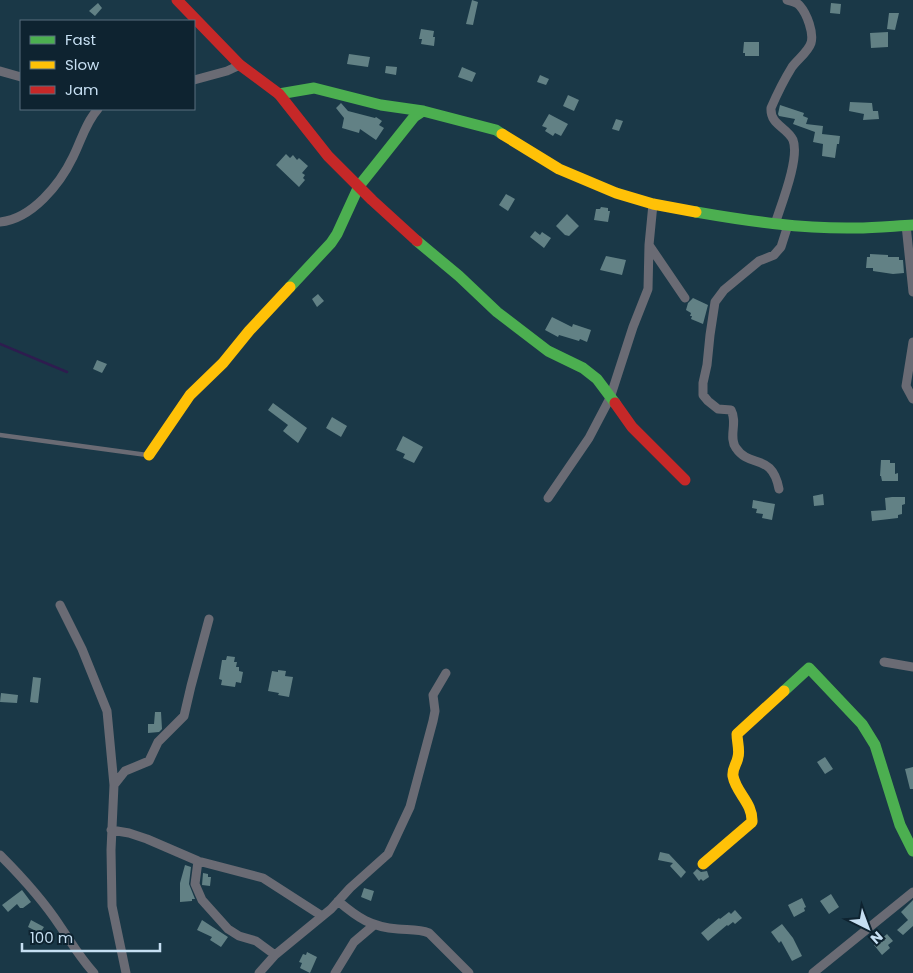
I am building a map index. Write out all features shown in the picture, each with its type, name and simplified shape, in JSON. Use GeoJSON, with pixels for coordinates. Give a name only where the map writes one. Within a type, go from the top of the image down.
{"type":"FeatureCollection","features":[{"type":"Feature","properties":{"kind":"street"},"geometry":{"type":"LineString","coordinates":[[177,0],[240,65],[279,94],[328,156],[408,233],[459,276],[497,312],[560,358],[590,372],[632,427],[685,480]]}},
{"type":"Feature","properties":{"kind":"street"},"geometry":{"type":"LineString","coordinates":[[775,224],[793,166],[794,149],[793,140],[788,132],[775,122],[771,108],[793,66],[812,41],[807,19],[800,6],[795,2],[787,0]]}},
{"type":"Feature","properties":{"kind":"street"},"geometry":{"type":"LineString","coordinates":[[195,80],[227,71],[240,65]]}},
{"type":"Feature","properties":{"kind":"street"},"geometry":{"type":"LineString","coordinates":[[0,71],[20,78]]}},
{"type":"Feature","properties":{"kind":"street"},"geometry":{"type":"LineString","coordinates":[[279,94],[314,88],[381,105],[423,111],[496,130],[559,169],[616,193],[653,204],[775,224],[854,228],[910,225],[913,292]]}},
{"type":"Feature","properties":{"kind":"street"},"geometry":{"type":"LineString","coordinates":[[0,222],[18,216],[31,208],[58,182],[97,110]]}},
{"type":"Feature","properties":{"kind":"street"},"geometry":{"type":"LineString","coordinates":[[149,455],[186,400],[223,363],[248,331],[331,243],[359,186],[414,117],[423,111]]}},
{"type":"Feature","properties":{"kind":"street"},"geometry":{"type":"LineString","coordinates":[[548,498],[589,438],[610,398],[633,327],[648,289],[649,245],[653,204]]}},
{"type":"Feature","properties":{"kind":"street"},"geometry":{"type":"LineString","coordinates":[[779,489],[776,476],[770,467],[746,457],[736,449],[733,438],[735,417],[732,410],[718,409],[708,401],[704,394],[703,383],[715,302],[724,290],[759,261],[774,255],[781,247],[788,225]]}},
{"type":"Feature","properties":{"kind":"street"},"geometry":{"type":"LineString","coordinates":[[649,245],[685,298]]}},
{"type":"Feature","properties":{"kind":"street"},"geometry":{"type":"LineString","coordinates":[[913,342],[906,386],[913,399]]}},
{"type":"Feature","properties":{"kind":"street"},"geometry":{"type":"LineString","coordinates":[[60,605],[105,704],[114,784],[111,830],[112,906],[126,973]]}},
{"type":"Feature","properties":{"kind":"street"},"geometry":{"type":"LineString","coordinates":[[114,784],[125,771],[149,761],[158,742],[184,718],[209,619]]}},
{"type":"Feature","properties":{"kind":"street"},"geometry":{"type":"LineString","coordinates":[[884,662],[913,666]]}},
{"type":"Feature","properties":{"kind":"street"},"geometry":{"type":"LineString","coordinates":[[703,864],[752,822],[751,808],[736,785],[732,775],[733,765],[738,758],[737,734],[809,668],[869,733],[876,745],[900,825],[913,851]]}},
{"type":"Feature","properties":{"kind":"street"},"geometry":{"type":"LineString","coordinates":[[259,973],[275,955],[322,916],[350,888],[384,859],[398,835],[414,794],[435,711],[433,696],[446,673]]}},
{"type":"Feature","properties":{"kind":"street"},"geometry":{"type":"LineString","coordinates":[[111,830],[147,839],[198,861],[263,878],[322,916]]}},
{"type":"Feature","properties":{"kind":"street"},"geometry":{"type":"LineString","coordinates":[[0,855],[28,884],[60,926],[80,957],[94,973]]}},
{"type":"Feature","properties":{"kind":"street"},"geometry":{"type":"LineString","coordinates":[[198,861],[195,884],[202,900],[228,929],[240,936],[256,941],[275,955]]}},
{"type":"Feature","properties":{"kind":"street"},"geometry":{"type":"LineString","coordinates":[[813,973],[913,892]]}},
{"type":"Feature","properties":{"kind":"street"},"geometry":{"type":"LineString","coordinates":[[338,901],[356,916],[374,925],[425,932],[436,940],[469,973]]}},
{"type":"Feature","properties":{"kind":"street"},"geometry":{"type":"LineString","coordinates":[[337,972],[354,942],[374,925]]}},
{"type":"Feature","properties":{"kind":"lane"},"geometry":{"type":"LineString","coordinates":[[0,435],[149,455]]}},
{"type":"Feature","properties":{"kind":"building"},"geometry":{"type":"Polygon","coordinates":[[[472,0],[478,2],[473,25],[466,24],[472,0]]]}},
{"type":"Feature","properties":{"kind":"building"},"geometry":{"type":"Polygon","coordinates":[[[98,3],[102,8],[95,16],[89,11],[98,3]]]}},
{"type":"Feature","properties":{"kind":"building"},"geometry":{"type":"Polygon","coordinates":[[[831,3],[841,4],[840,14],[830,13],[831,3]]]}},
{"type":"Feature","properties":{"kind":"building"},"geometry":{"type":"Polygon","coordinates":[[[889,13],[899,13],[895,30],[887,29],[889,13]]]}},
{"type":"Feature","properties":{"kind":"building"},"geometry":{"type":"Polygon","coordinates":[[[421,29],[434,31],[434,46],[421,44],[422,39],[419,39],[421,29]]]}},
{"type":"Feature","properties":{"kind":"building"},"geometry":{"type":"Polygon","coordinates":[[[888,32],[888,47],[871,48],[870,33],[888,32]]]}},
{"type":"Feature","properties":{"kind":"building"},"geometry":{"type":"Polygon","coordinates":[[[744,42],[759,42],[759,56],[745,56],[745,53],[743,53],[744,42]]]}},
{"type":"Feature","properties":{"kind":"building"},"geometry":{"type":"Polygon","coordinates":[[[349,54],[370,57],[368,67],[347,64],[349,54]]]}},
{"type":"Feature","properties":{"kind":"building"},"geometry":{"type":"Polygon","coordinates":[[[386,66],[397,67],[396,75],[385,73],[386,66]]]}},
{"type":"Feature","properties":{"kind":"building"},"geometry":{"type":"Polygon","coordinates":[[[462,67],[476,73],[472,82],[458,77],[462,67]]]}},
{"type":"Feature","properties":{"kind":"building"},"geometry":{"type":"Polygon","coordinates":[[[540,75],[549,79],[546,85],[537,82],[540,75]]]}},
{"type":"Feature","properties":{"kind":"building"},"geometry":{"type":"Polygon","coordinates":[[[568,95],[579,100],[574,111],[563,106],[568,95]]]}},
{"type":"Feature","properties":{"kind":"building"},"geometry":{"type":"Polygon","coordinates":[[[850,102],[872,103],[873,111],[878,111],[879,119],[863,120],[864,114],[849,111],[850,102]]]}},
{"type":"Feature","properties":{"kind":"building"},"geometry":{"type":"Polygon","coordinates":[[[341,103],[348,111],[376,117],[382,121],[379,125],[384,128],[376,140],[360,129],[359,133],[342,128],[344,118],[336,108],[341,103]]]}},
{"type":"Feature","properties":{"kind":"building"},"geometry":{"type":"Polygon","coordinates":[[[780,105],[804,113],[803,116],[808,118],[806,124],[823,126],[822,134],[840,136],[835,158],[822,156],[823,144],[813,142],[815,132],[793,124],[795,119],[779,116],[780,105]]]}},
{"type":"Feature","properties":{"kind":"building"},"geometry":{"type":"Polygon","coordinates":[[[549,114],[568,124],[561,136],[555,133],[553,136],[545,131],[547,128],[542,126],[549,114]]]}},
{"type":"Feature","properties":{"kind":"building"},"geometry":{"type":"Polygon","coordinates":[[[616,119],[623,121],[619,131],[612,129],[616,119]]]}},
{"type":"Feature","properties":{"kind":"building"},"geometry":{"type":"Polygon","coordinates":[[[286,154],[290,158],[293,155],[297,160],[299,158],[308,166],[302,173],[305,175],[303,178],[305,180],[299,187],[276,165],[286,154]]]}},
{"type":"Feature","properties":{"kind":"building"},"geometry":{"type":"Polygon","coordinates":[[[506,194],[515,199],[508,211],[499,205],[506,194]]]}},
{"type":"Feature","properties":{"kind":"building"},"geometry":{"type":"Polygon","coordinates":[[[601,207],[608,208],[608,211],[610,211],[608,222],[594,220],[596,209],[601,207]]]}},
{"type":"Feature","properties":{"kind":"building"},"geometry":{"type":"Polygon","coordinates":[[[567,214],[579,226],[569,236],[565,235],[556,226],[567,214]]]}},
{"type":"Feature","properties":{"kind":"building"},"geometry":{"type":"Polygon","coordinates":[[[535,231],[540,235],[542,232],[551,238],[544,248],[530,237],[535,231]]]}},
{"type":"Feature","properties":{"kind":"building"},"geometry":{"type":"Polygon","coordinates":[[[870,254],[899,257],[899,260],[903,260],[904,273],[893,274],[873,271],[873,268],[866,268],[867,257],[870,257],[870,254]]]}},
{"type":"Feature","properties":{"kind":"building"},"geometry":{"type":"Polygon","coordinates":[[[606,256],[626,260],[622,275],[600,270],[606,256]]]}},
{"type":"Feature","properties":{"kind":"building"},"geometry":{"type":"Polygon","coordinates":[[[318,294],[324,301],[317,307],[312,299],[318,294]]]}},
{"type":"Feature","properties":{"kind":"building"},"geometry":{"type":"Polygon","coordinates":[[[693,298],[708,305],[703,324],[691,319],[691,313],[686,310],[688,303],[693,298]]]}},
{"type":"Feature","properties":{"kind":"building"},"geometry":{"type":"Polygon","coordinates":[[[552,317],[572,327],[573,324],[591,330],[587,342],[559,335],[558,337],[545,330],[552,317]]]}},
{"type":"Feature","properties":{"kind":"building"},"geometry":{"type":"Polygon","coordinates":[[[97,360],[107,364],[102,373],[93,369],[97,360]]]}},
{"type":"Feature","properties":{"kind":"building"},"geometry":{"type":"Polygon","coordinates":[[[273,403],[307,428],[298,443],[283,431],[288,425],[268,410],[273,403]]]}},
{"type":"Feature","properties":{"kind":"building"},"geometry":{"type":"Polygon","coordinates":[[[332,417],[347,426],[341,437],[326,428],[332,417]]]}},
{"type":"Feature","properties":{"kind":"building"},"geometry":{"type":"Polygon","coordinates":[[[403,436],[423,447],[414,463],[403,458],[405,454],[396,450],[403,436]]]}},
{"type":"Feature","properties":{"kind":"building"},"geometry":{"type":"Polygon","coordinates":[[[881,460],[890,460],[890,463],[895,463],[895,474],[898,473],[898,481],[882,481],[880,476],[881,460]]]}},
{"type":"Feature","properties":{"kind":"building"},"geometry":{"type":"Polygon","coordinates":[[[823,494],[824,505],[814,506],[813,496],[823,494]]]}},
{"type":"Feature","properties":{"kind":"building"},"geometry":{"type":"Polygon","coordinates":[[[905,497],[905,504],[902,505],[902,514],[898,515],[898,518],[872,521],[871,511],[886,510],[885,498],[905,497]]]}},
{"type":"Feature","properties":{"kind":"building"},"geometry":{"type":"Polygon","coordinates":[[[753,500],[775,504],[772,520],[762,518],[763,514],[756,513],[757,509],[752,508],[753,500]]]}},
{"type":"Feature","properties":{"kind":"building"},"geometry":{"type":"Polygon","coordinates":[[[227,656],[235,657],[236,667],[239,667],[239,671],[243,672],[241,683],[236,682],[235,687],[221,685],[222,680],[219,679],[222,660],[226,660],[227,656]]]}},
{"type":"Feature","properties":{"kind":"building"},"geometry":{"type":"Polygon","coordinates":[[[278,670],[286,671],[285,676],[293,677],[289,697],[268,691],[272,671],[278,672],[278,670]]]}},
{"type":"Feature","properties":{"kind":"building"},"geometry":{"type":"Polygon","coordinates":[[[33,677],[41,678],[38,703],[30,702],[33,677]]]}},
{"type":"Feature","properties":{"kind":"building"},"geometry":{"type":"Polygon","coordinates":[[[1,693],[18,695],[17,703],[0,702],[1,693]]]}},
{"type":"Feature","properties":{"kind":"building"},"geometry":{"type":"Polygon","coordinates":[[[155,712],[161,712],[162,729],[159,732],[148,733],[148,724],[154,724],[155,712]]]}},
{"type":"Feature","properties":{"kind":"building"},"geometry":{"type":"Polygon","coordinates":[[[825,757],[833,769],[825,774],[817,762],[825,757]]]}},
{"type":"Feature","properties":{"kind":"building"},"geometry":{"type":"Polygon","coordinates":[[[913,767],[913,789],[910,789],[905,769],[913,767]]]}},
{"type":"Feature","properties":{"kind":"building"},"geometry":{"type":"Polygon","coordinates":[[[660,852],[669,854],[686,872],[681,878],[670,866],[673,863],[658,860],[660,852]]]}},
{"type":"Feature","properties":{"kind":"building"},"geometry":{"type":"Polygon","coordinates":[[[185,865],[191,867],[189,884],[195,899],[180,902],[180,883],[185,865]]]}},
{"type":"Feature","properties":{"kind":"building"},"geometry":{"type":"Polygon","coordinates":[[[697,869],[701,872],[707,871],[709,877],[699,881],[693,873],[697,869]]]}},
{"type":"Feature","properties":{"kind":"building"},"geometry":{"type":"Polygon","coordinates":[[[203,873],[211,877],[210,886],[202,885],[203,873]]]}},
{"type":"Feature","properties":{"kind":"building"},"geometry":{"type":"Polygon","coordinates":[[[364,888],[374,891],[371,901],[361,897],[364,888]]]}},
{"type":"Feature","properties":{"kind":"building"},"geometry":{"type":"Polygon","coordinates":[[[22,890],[31,902],[23,908],[20,908],[17,904],[8,912],[2,905],[22,890]]]}},
{"type":"Feature","properties":{"kind":"building"},"geometry":{"type":"Polygon","coordinates":[[[831,894],[839,907],[829,914],[820,901],[831,894]]]}},
{"type":"Feature","properties":{"kind":"building"},"geometry":{"type":"Polygon","coordinates":[[[802,898],[806,907],[804,908],[805,911],[794,917],[788,905],[802,898]]]}},
{"type":"Feature","properties":{"kind":"building"},"geometry":{"type":"Polygon","coordinates":[[[913,900],[913,926],[903,935],[897,930],[908,920],[901,912],[913,900]]]}},
{"type":"Feature","properties":{"kind":"building"},"geometry":{"type":"Polygon","coordinates":[[[735,910],[742,918],[735,924],[733,922],[727,925],[708,941],[701,933],[719,918],[729,912],[731,914],[735,910]]]}},
{"type":"Feature","properties":{"kind":"building"},"geometry":{"type":"Polygon","coordinates":[[[31,920],[44,927],[40,933],[28,927],[31,920]]]}},
{"type":"Feature","properties":{"kind":"building"},"geometry":{"type":"Polygon","coordinates":[[[202,920],[228,937],[221,947],[210,940],[212,937],[197,930],[202,920]]]}},
{"type":"Feature","properties":{"kind":"building"},"geometry":{"type":"Polygon","coordinates":[[[782,924],[793,938],[802,956],[792,961],[781,941],[779,943],[771,932],[782,924]]]}},
{"type":"Feature","properties":{"kind":"building"},"geometry":{"type":"Polygon","coordinates":[[[887,934],[893,941],[888,945],[890,948],[882,955],[874,945],[887,934]]]}},
{"type":"Feature","properties":{"kind":"building"},"geometry":{"type":"Polygon","coordinates":[[[307,952],[317,957],[310,973],[300,968],[302,963],[299,962],[303,954],[306,955],[307,952]]]}},
{"type":"Feature","properties":{"kind":"waterway"},"geometry":{"type":"LineString","coordinates":[[0,344],[67,372]]}},
{"type":"Feature","properties":{"kind":"traffic: fast"},"geometry":{"type":"LineString","coordinates":[[279,94],[314,88],[381,105],[423,111],[496,130],[502,134]]}},
{"type":"Feature","properties":{"kind":"traffic: fast"},"geometry":{"type":"LineString","coordinates":[[290,287],[331,243],[359,186],[414,117],[423,111]]}},
{"type":"Feature","properties":{"kind":"traffic: fast"},"geometry":{"type":"LineString","coordinates":[[696,212],[795,226],[863,228],[913,225]]}},
{"type":"Feature","properties":{"kind":"traffic: fast"},"geometry":{"type":"LineString","coordinates":[[417,241],[459,276],[497,312],[548,351],[583,368],[597,379],[615,403]]}},
{"type":"Feature","properties":{"kind":"traffic: fast"},"geometry":{"type":"LineString","coordinates":[[784,691],[809,668],[862,724],[875,745],[900,825],[913,851]]}},
{"type":"Feature","properties":{"kind":"traffic: slow"},"geometry":{"type":"LineString","coordinates":[[502,134],[559,169],[616,193],[653,204],[696,212]]}},
{"type":"Feature","properties":{"kind":"traffic: slow"},"geometry":{"type":"LineString","coordinates":[[149,455],[190,395],[223,363],[249,331],[290,287]]}},
{"type":"Feature","properties":{"kind":"traffic: slow"},"geometry":{"type":"LineString","coordinates":[[703,864],[752,822],[750,809],[737,788],[733,776],[739,754],[737,734],[784,691]]}},
{"type":"Feature","properties":{"kind":"traffic: jam"},"geometry":{"type":"LineString","coordinates":[[177,0],[240,65],[279,94],[328,156],[417,241]]}},
{"type":"Feature","properties":{"kind":"traffic: jam"},"geometry":{"type":"LineString","coordinates":[[615,403],[632,427],[685,480]]}}]}
